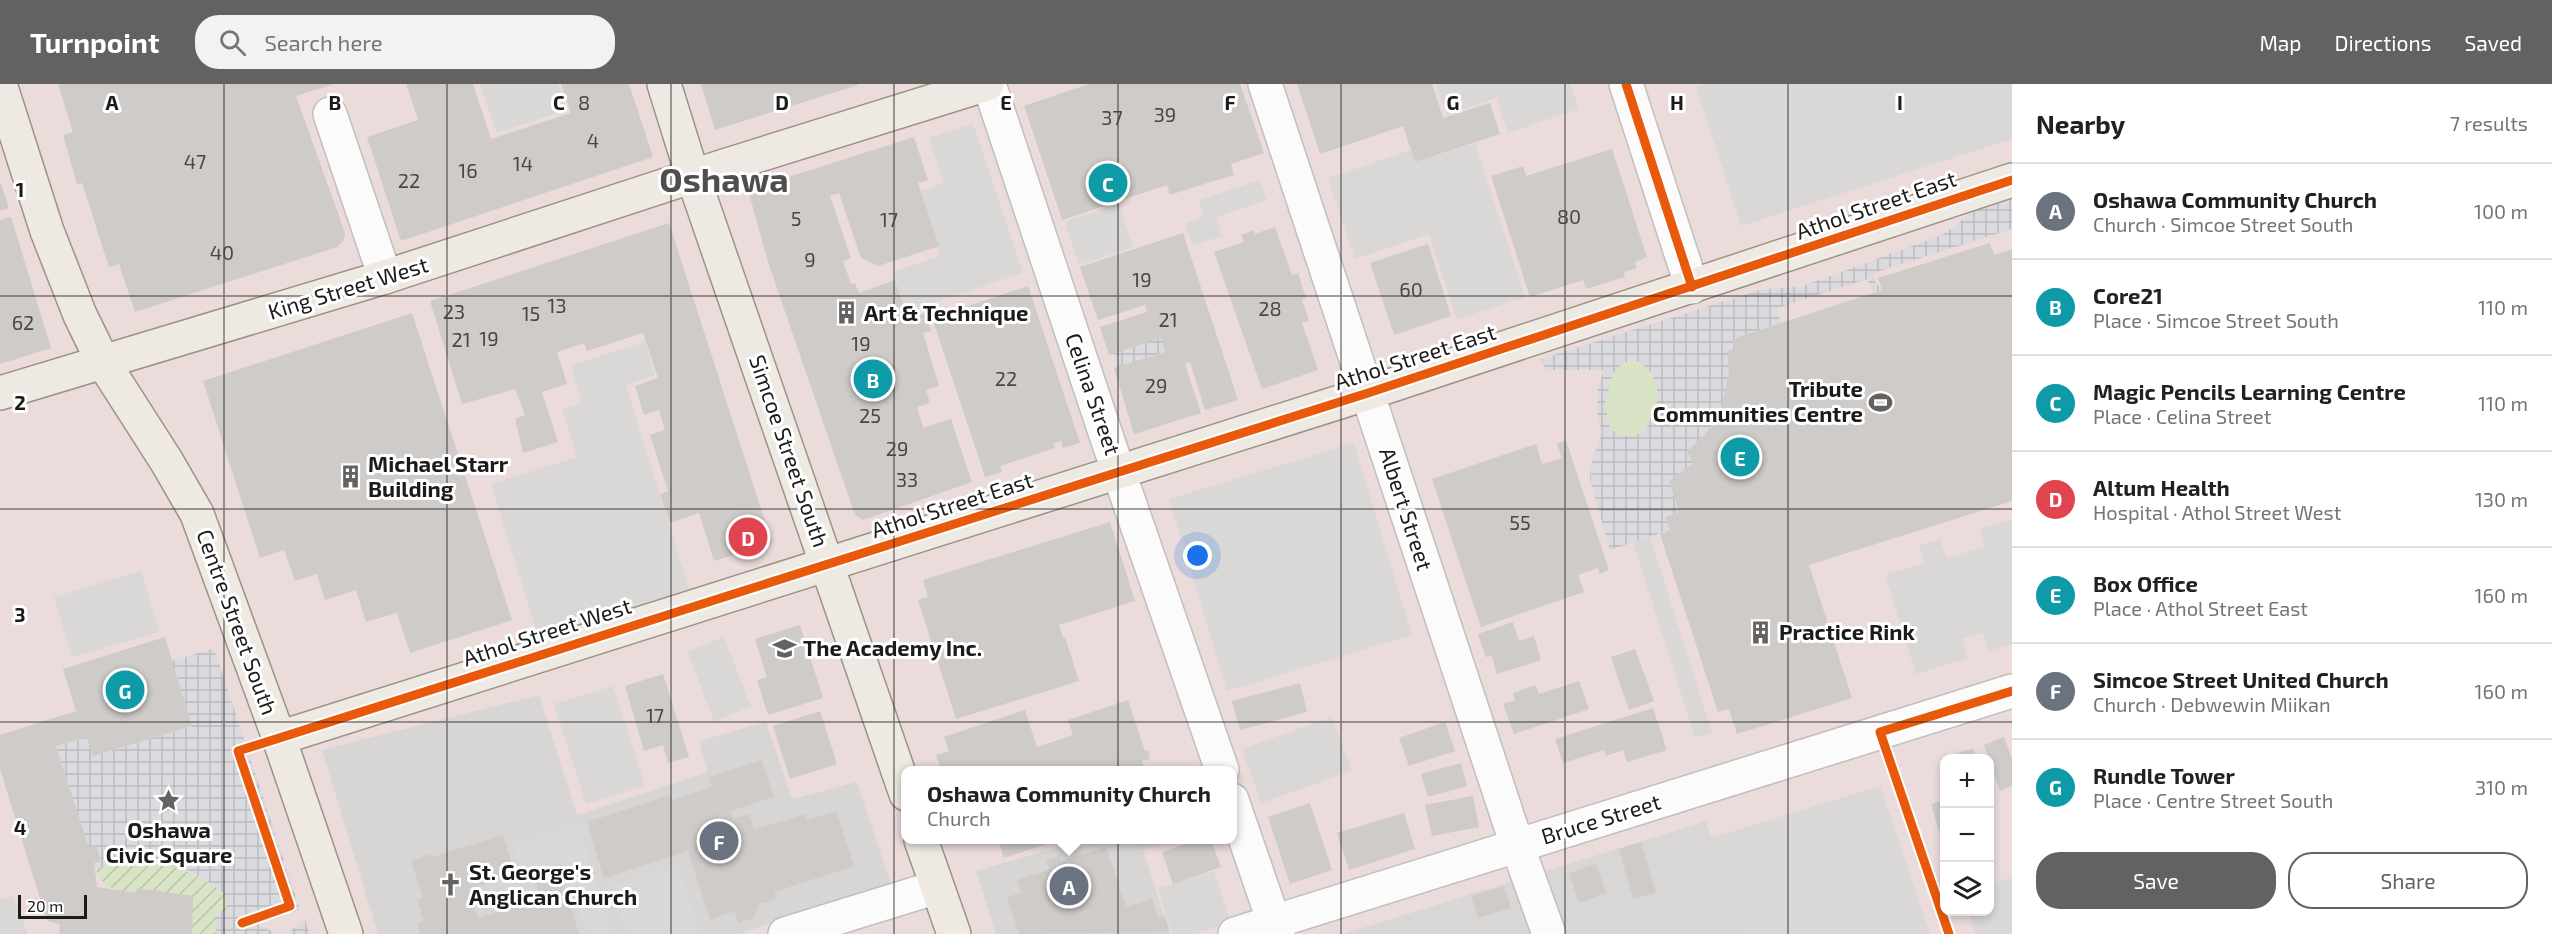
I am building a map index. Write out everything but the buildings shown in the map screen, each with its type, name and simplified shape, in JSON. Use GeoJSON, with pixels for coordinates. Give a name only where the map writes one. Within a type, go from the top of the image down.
{"type":"FeatureCollection","features":[{"type":"Feature","properties":{"kind":"main road","name":"Centre Street South"},"geometry":{"type":"LineString","coordinates":[[0,84],[47,231],[80,315],[103,362],[167,462],[197,514],[279,738],[346,934]]}},
{"type":"Feature","properties":{"kind":"main road","name":"Simcoe Street South"},"geometry":{"type":"LineString","coordinates":[[664,84],[693,177],[901,779]]}},
{"type":"Feature","properties":{"kind":"main road","name":"King Street West"},"geometry":{"type":"LineString","coordinates":[[0,393],[385,277],[988,84]]}},
{"type":"Feature","properties":{"kind":"main road","name":"Athol Street East"},"geometry":{"type":"LineString","coordinates":[[827,564],[1368,393],[2012,180]]}},
{"type":"Feature","properties":{"kind":"main road","name":"Athol Street West"},"geometry":{"type":"LineString","coordinates":[[279,738],[827,564]]}},
{"type":"Feature","properties":{"kind":"main road"},"geometry":{"type":"LineString","coordinates":[[922,844],[954,934]]}},
{"type":"Feature","properties":{"kind":"street","name":"Celina Street"},"geometry":{"type":"LineString","coordinates":[[988,84],[1220,766]]}},
{"type":"Feature","properties":{"kind":"street","name":"Albert Street"},"geometry":{"type":"LineString","coordinates":[[1265,84],[1517,845],[1549,934]]}},
{"type":"Feature","properties":{"kind":"street"},"geometry":{"type":"LineString","coordinates":[[1626,84],[1692,286]]}},
{"type":"Feature","properties":{"kind":"street"},"geometry":{"type":"LineString","coordinates":[[330,114],[385,277]]}},
{"type":"Feature","properties":{"kind":"street","name":"Bruce Street"},"geometry":{"type":"LineString","coordinates":[[1235,934],[1276,928],[1517,845],[1967,704],[2011,696]]}},
{"type":"Feature","properties":{"kind":"street"},"geometry":{"type":"LineString","coordinates":[[1237,812],[1276,928]]}},
{"type":"Feature","properties":{"kind":"street"},"geometry":{"type":"LineString","coordinates":[[785,934],[937,887]]}},
{"type":"Feature","properties":{"kind":"shaded area"},"geometry":{"type":"Polygon","coordinates":[[[0,84],[2012,84],[2012,934],[1742,934],[1706,821],[1342,934],[0,934],[0,84]]]}},
{"type":"Feature","properties":{"kind":"shaded area"},"geometry":{"type":"Polygon","coordinates":[[[480,84],[558,84],[567,110],[497,133],[480,84]]]}},
{"type":"Feature","properties":{"kind":"shaded area"},"geometry":{"type":"Polygon","coordinates":[[[1436,84],[1570,84],[1579,109],[1508,133],[1496,98],[1447,115],[1436,84]]]}},
{"type":"Feature","properties":{"kind":"shaded area"},"geometry":{"type":"Polygon","coordinates":[[[1705,84],[2012,84],[2012,139],[1741,226],[1696,87],[1705,84]]]}},
{"type":"Feature","properties":{"kind":"shaded area"},"geometry":{"type":"Polygon","coordinates":[[[973,124],[1023,273],[906,312],[893,272],[940,256],[919,192],[944,183],[929,138],[973,124]]]}},
{"type":"Feature","properties":{"kind":"shaded area"},"geometry":{"type":"Polygon","coordinates":[[[1475,143],[1525,297],[1457,319],[1429,234],[1355,259],[1328,178],[1411,150],[1415,162],[1475,143]]]}},
{"type":"Feature","properties":{"kind":"shaded area"},"geometry":{"type":"Polygon","coordinates":[[[1260,180],[1267,200],[1216,217],[1222,236],[1193,246],[1185,223],[1204,216],[1199,200],[1260,180]]]}},
{"type":"Feature","properties":{"kind":"shaded area"},"geometry":{"type":"Polygon","coordinates":[[[2012,198],[2012,229],[1876,272],[1875,281],[1882,290],[1872,292],[1867,279],[1777,308],[1781,323],[1732,339],[1735,349],[1722,406],[1705,435],[1688,452],[1694,463],[1669,481],[1679,512],[1665,517],[1670,530],[1610,550],[1590,479],[1591,464],[1602,432],[1598,418],[1597,392],[1604,370],[1546,370],[1541,359],[1763,289],[1803,286],[1942,235],[1971,212],[2012,198]],[[1639,362],[1623,363],[1613,374],[1605,404],[1610,427],[1616,433],[1624,436],[1633,436],[1643,432],[1657,401],[1657,389],[1652,373],[1639,362]]]}},
{"type":"Feature","properties":{"kind":"shaded area"},"geometry":{"type":"Polygon","coordinates":[[[1119,204],[1133,247],[1079,265],[1065,222],[1119,204]]]}},
{"type":"Feature","properties":{"kind":"shaded area"},"geometry":{"type":"Polygon","coordinates":[[[1161,338],[1165,352],[1118,367],[1113,353],[1161,338]]]}},
{"type":"Feature","properties":{"kind":"shaded area"},"geometry":{"type":"Polygon","coordinates":[[[645,342],[655,375],[626,385],[689,589],[538,636],[491,484],[577,457],[562,409],[582,403],[571,365],[645,342]]]}},
{"type":"Feature","properties":{"kind":"shaded area"},"geometry":{"type":"Polygon","coordinates":[[[1354,443],[1412,635],[1227,691],[1169,499],[1354,443]]]}},
{"type":"Feature","properties":{"kind":"shaded area"},"geometry":{"type":"Polygon","coordinates":[[[2012,519],[2012,644],[1989,651],[1983,633],[1962,639],[1968,658],[1916,674],[1885,575],[1924,563],[1919,545],[1940,539],[1947,558],[1985,546],[1980,529],[2012,519]]]}},
{"type":"Feature","properties":{"kind":"shaded area"},"geometry":{"type":"Polygon","coordinates":[[[1650,537],[1712,732],[1695,738],[1633,542],[1650,537]]]}},
{"type":"Feature","properties":{"kind":"shaded area"},"geometry":{"type":"Polygon","coordinates":[[[141,571],[160,632],[72,657],[54,597],[141,571]]]}},
{"type":"Feature","properties":{"kind":"shaded area"},"geometry":{"type":"Polygon","coordinates":[[[724,637],[751,707],[714,721],[687,651],[724,637]]]}},
{"type":"Feature","properties":{"kind":"shaded area","name":"Oshawa Civic Square"},"geometry":{"type":"Polygon","coordinates":[[[214,648],[300,910],[259,924],[276,934],[216,934],[216,914],[226,911],[226,895],[203,878],[184,869],[145,860],[96,869],[94,863],[101,860],[96,845],[89,848],[56,746],[87,737],[93,756],[192,726],[172,661],[214,648]]]}},
{"type":"Feature","properties":{"kind":"shaded area"},"geometry":{"type":"Polygon","coordinates":[[[613,686],[645,786],[586,804],[554,704],[613,686]]]}},
{"type":"Feature","properties":{"kind":"shaded area"},"geometry":{"type":"Polygon","coordinates":[[[539,695],[577,815],[708,772],[699,741],[766,722],[792,799],[857,782],[891,884],[739,934],[378,934],[322,750],[539,695]]]}},
{"type":"Feature","properties":{"kind":"shaded area"},"geometry":{"type":"Polygon","coordinates":[[[1332,717],[1352,771],[1261,803],[1242,749],[1332,717]]]}},
{"type":"Feature","properties":{"kind":"shaded area"},"geometry":{"type":"Polygon","coordinates":[[[1880,786],[1930,934],[1742,934],[1711,838],[1880,786]]]}},
{"type":"Feature","properties":{"kind":"shaded area"},"geometry":{"type":"Polygon","coordinates":[[[1706,821],[1742,934],[1342,934],[1706,821]]]}},
{"type":"Feature","properties":{"kind":"shaded area"},"geometry":{"type":"Polygon","coordinates":[[[578,825],[613,934],[587,934],[563,860],[522,873],[514,846],[578,825]]]}},
{"type":"Feature","properties":{"kind":"shaded area"},"geometry":{"type":"Polygon","coordinates":[[[1062,844],[1162,844],[1143,850],[1170,934],[996,934],[976,871],[1062,846],[1062,844]]]}},
{"type":"Feature","properties":{"kind":"shaded area"},"geometry":{"type":"Polygon","coordinates":[[[1116,844],[1137,844],[1118,850],[1116,844]]]}},
{"type":"Feature","properties":{"kind":"shaded area"},"geometry":{"type":"Polygon","coordinates":[[[677,864],[700,934],[626,934],[611,885],[677,864]]]}},
{"type":"Feature","properties":{"kind":"shaded area"},"geometry":{"type":"Polygon","coordinates":[[[1214,871],[1231,923],[1194,934],[1172,934],[1158,888],[1214,871]]]}},
{"type":"Feature","properties":{"kind":"shaded area"},"geometry":{"type":"Polygon","coordinates":[[[2012,878],[2012,934],[1975,934],[1969,916],[1994,916],[1994,884],[2012,878]]]}},
{"type":"Feature","properties":{"kind":"shaded area"},"geometry":{"type":"Polygon","coordinates":[[[13,896],[28,934],[0,934],[0,900],[13,896]]]}},
{"type":"Feature","properties":{"kind":"shaded area"},"geometry":{"type":"Polygon","coordinates":[[[305,919],[310,934],[287,934],[305,919]]]}},
{"type":"Feature","properties":{"kind":"green space"},"geometry":{"type":"Polygon","coordinates":[[[1631,361],[1644,366],[1653,375],[1657,388],[1657,402],[1654,415],[1647,427],[1638,434],[1626,436],[1617,433],[1611,427],[1605,409],[1605,399],[1606,389],[1615,371],[1631,361]]]}},
{"type":"Feature","properties":{"kind":"green space"},"geometry":{"type":"Polygon","coordinates":[[[145,860],[188,872],[226,894],[226,911],[216,914],[216,934],[192,934],[192,896],[137,888],[136,893],[117,890],[103,881],[96,869],[145,860]]]}},
{"type":"Feature","properties":{"kind":"cycle path"},"geometry":{"type":"LineString","coordinates":[[1626,84],[1692,287]]}},
{"type":"Feature","properties":{"kind":"cycle path"},"geometry":{"type":"LineString","coordinates":[[242,923],[290,906],[238,751],[1368,393],[2012,180]]}},
{"type":"Feature","properties":{"kind":"cycle path"},"geometry":{"type":"LineString","coordinates":[[1949,934],[1880,732],[2012,691]]}},
{"type":"Feature","properties":{"kind":"place","name":"Magic Pencils Learning Centre"},"geometry":{"type":"Point","coordinates":[1108,183]}},
{"type":"Feature","properties":{"kind":"place","name":"Art & Technique"},"geometry":{"type":"Point","coordinates":[846,313]}},
{"type":"Feature","properties":{"kind":"place","name":"Core21"},"geometry":{"type":"Point","coordinates":[873,379]}},
{"type":"Feature","properties":{"kind":"place","name":"Tribute Communities Centre"},"geometry":{"type":"Point","coordinates":[1881,402]}},
{"type":"Feature","properties":{"kind":"place","name":"Box Office"},"geometry":{"type":"Point","coordinates":[1740,457]}},
{"type":"Feature","properties":{"kind":"place","name":"Michael Starr Building"},"geometry":{"type":"Point","coordinates":[350,477]}},
{"type":"Feature","properties":{"kind":"place","name":"Altum Health"},"geometry":{"type":"Point","coordinates":[748,537]}},
{"type":"Feature","properties":{"kind":"place","name":"Practice Rink"},"geometry":{"type":"Point","coordinates":[1761,632]}},
{"type":"Feature","properties":{"kind":"place","name":"The Academy Inc."},"geometry":{"type":"Point","coordinates":[785,648]}},
{"type":"Feature","properties":{"kind":"place","name":"Rundle Tower"},"geometry":{"type":"Point","coordinates":[125,690]}},
{"type":"Feature","properties":{"kind":"place","name":"Oshawa Civic Square"},"geometry":{"type":"Point","coordinates":[169,801]}},
{"type":"Feature","properties":{"kind":"place","name":"Simcoe Street United Church"},"geometry":{"type":"Point","coordinates":[719,841]}},
{"type":"Feature","properties":{"kind":"place","name":"St. George's Anglican Church"},"geometry":{"type":"Point","coordinates":[451,885]}},
{"type":"Feature","properties":{"kind":"place","name":"Oshawa Community Church"},"geometry":{"type":"Point","coordinates":[1069,886]}},
{"type":"Feature","properties":{"kind":"district","name":"Oshawa"},"geometry":{"type":"Point","coordinates":[724,180]}}]}
